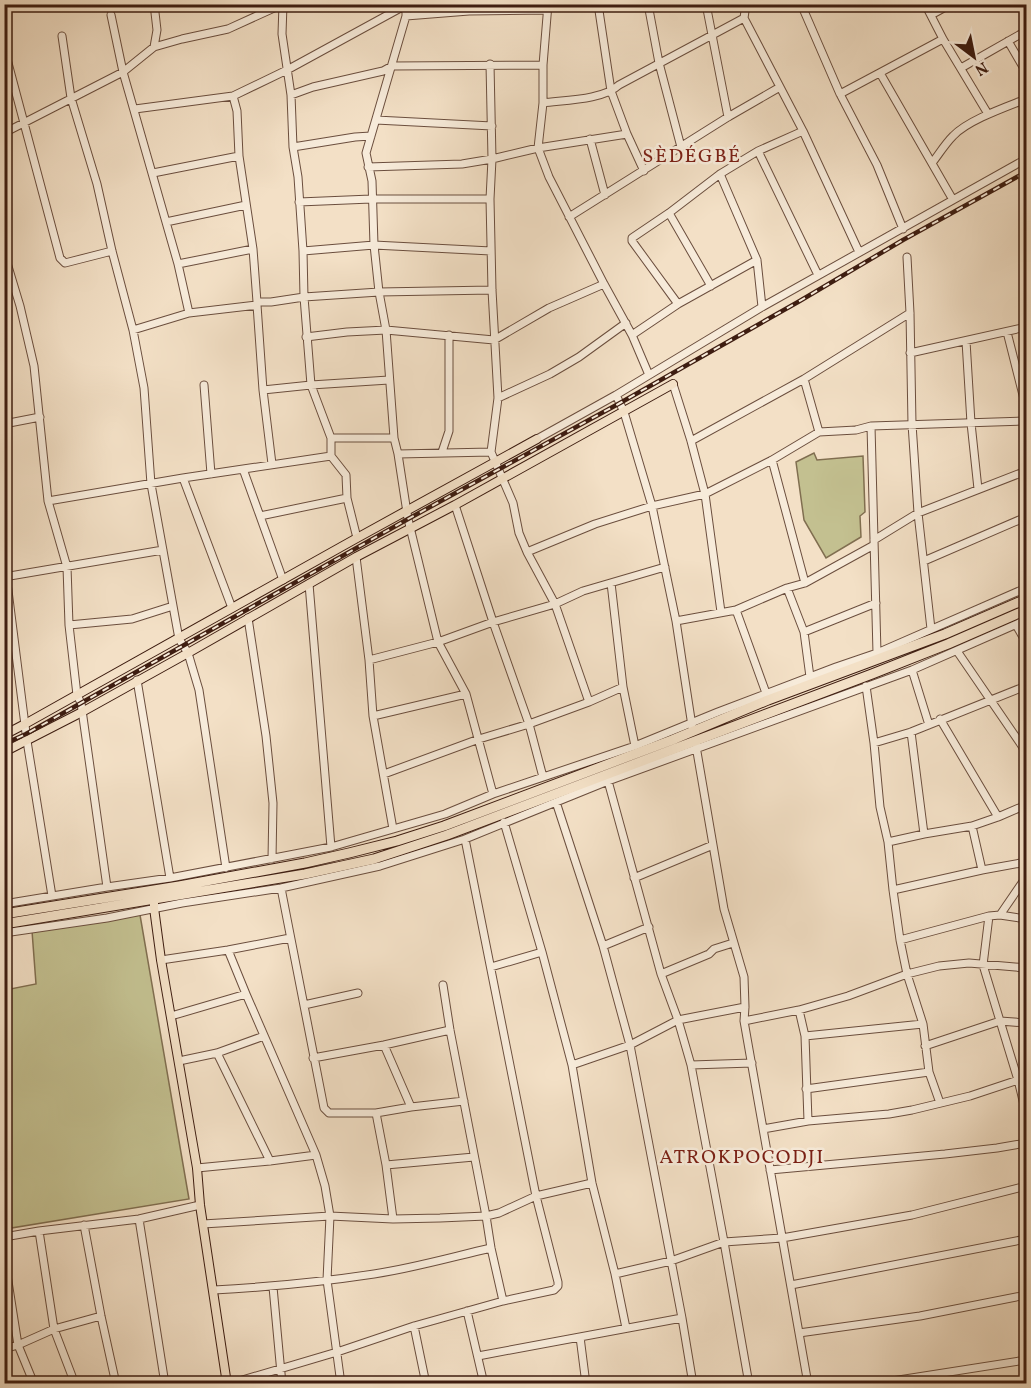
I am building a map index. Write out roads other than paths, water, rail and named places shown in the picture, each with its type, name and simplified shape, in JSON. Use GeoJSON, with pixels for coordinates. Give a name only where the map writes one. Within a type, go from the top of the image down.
{"type":"FeatureCollection","features":[{"type":"Feature","properties":{"kind":"highway"},"geometry":{"type":"LineString","coordinates":[[4,924],[154,904],[305,874],[393,853],[457,831],[694,736],[777,697],[945,634],[1026,599]]}},
{"type":"Feature","properties":{"kind":"highway"},"geometry":{"type":"LineString","coordinates":[[4,914],[179,886],[372,848],[444,826],[938,648],[1026,610]]}},
{"type":"Feature","properties":{"kind":"main road"},"geometry":{"type":"LineString","coordinates":[[4,752],[82,712],[356,557],[673,384]]}},
{"type":"Feature","properties":{"kind":"main road"},"geometry":{"type":"LineString","coordinates":[[4,735],[537,440]]}},
{"type":"Feature","properties":{"kind":"main road"},"geometry":{"type":"LineString","coordinates":[[154,904],[161,960],[197,1168],[200,1205],[228,1383]]}},
{"type":"Feature","properties":{"kind":"street"},"geometry":{"type":"LineString","coordinates":[[154,4],[157,30],[154,47]]}},
{"type":"Feature","properties":{"kind":"street"},"geometry":{"type":"LineString","coordinates":[[4,133],[123,72],[154,47],[228,29],[283,4],[282,34],[291,95],[293,147],[298,177],[310,385],[330,438],[332,456],[346,475],[347,498],[357,538]]}},
{"type":"Feature","properties":{"kind":"street"},"geometry":{"type":"LineString","coordinates":[[598,4],[611,91],[644,171]]}},
{"type":"Feature","properties":{"kind":"street"},"geometry":{"type":"LineString","coordinates":[[648,4],[659,63],[681,147]]}},
{"type":"Feature","properties":{"kind":"street"},"geometry":{"type":"LineString","coordinates":[[706,4],[728,117]]}},
{"type":"Feature","properties":{"kind":"street"},"geometry":{"type":"LineString","coordinates":[[746,4],[744,18],[803,131],[859,252]]}},
{"type":"Feature","properties":{"kind":"street"},"geometry":{"type":"LineString","coordinates":[[801,4],[840,94],[877,165],[903,229]]}},
{"type":"Feature","properties":{"kind":"street"},"geometry":{"type":"LineString","coordinates":[[925,4],[988,114]]}},
{"type":"Feature","properties":{"kind":"street"},"geometry":{"type":"LineString","coordinates":[[931,15],[951,4]]}},
{"type":"Feature","properties":{"kind":"street"},"geometry":{"type":"LineString","coordinates":[[135,109],[233,96],[406,5],[406,16],[366,153],[372,181],[374,245],[386,330],[394,438],[406,511],[438,642],[466,694],[493,794]]}},
{"type":"Feature","properties":{"kind":"street"},"geometry":{"type":"LineString","coordinates":[[406,16],[467,8],[548,7],[543,65],[543,103],[538,148],[543,165],[632,334],[649,375]]}},
{"type":"Feature","properties":{"kind":"street"},"geometry":{"type":"LineString","coordinates":[[111,15],[123,72],[153,172],[189,313]]}},
{"type":"Feature","properties":{"kind":"street"},"geometry":{"type":"LineString","coordinates":[[543,103],[596,96],[611,91],[744,18]]}},
{"type":"Feature","properties":{"kind":"street"},"geometry":{"type":"LineString","coordinates":[[961,68],[1026,31]]}},
{"type":"Feature","properties":{"kind":"street"},"geometry":{"type":"LineString","coordinates":[[62,36],[71,98],[97,184],[133,330],[144,388],[151,484],[178,639],[188,653],[202,704],[226,867]]}},
{"type":"Feature","properties":{"kind":"street"},"geometry":{"type":"LineString","coordinates":[[840,94],[943,39]]}},
{"type":"Feature","properties":{"kind":"street"},"geometry":{"type":"LineString","coordinates":[[1008,41],[1026,72]]}},
{"type":"Feature","properties":{"kind":"street"},"geometry":{"type":"LineString","coordinates":[[8,63],[60,258],[65,263],[112,251]]}},
{"type":"Feature","properties":{"kind":"street"},"geometry":{"type":"LineString","coordinates":[[490,64],[491,250],[498,398],[490,452],[513,503],[519,533],[527,552],[555,604],[589,702]]}},
{"type":"Feature","properties":{"kind":"street"},"geometry":{"type":"LineString","coordinates":[[291,95],[313,87],[383,71],[392,66],[543,65]]}},
{"type":"Feature","properties":{"kind":"street"},"geometry":{"type":"LineString","coordinates":[[880,73],[953,200]]}},
{"type":"Feature","properties":{"kind":"street"},"geometry":{"type":"LineString","coordinates":[[569,217],[780,87]]}},
{"type":"Feature","properties":{"kind":"street"},"geometry":{"type":"LineString","coordinates":[[233,96],[237,111],[239,156],[254,249],[263,390],[272,464]]}},
{"type":"Feature","properties":{"kind":"street"},"geometry":{"type":"LineString","coordinates":[[932,163],[955,134],[988,114],[1026,99]]}},
{"type":"Feature","properties":{"kind":"street"},"geometry":{"type":"LineString","coordinates":[[376,120],[492,126]]}},
{"type":"Feature","properties":{"kind":"street"},"geometry":{"type":"LineString","coordinates":[[678,304],[632,241],[634,236],[669,213],[720,174],[758,152],[803,131]]}},
{"type":"Feature","properties":{"kind":"street"},"geometry":{"type":"LineString","coordinates":[[368,167],[462,164],[538,148],[627,134]]}},
{"type":"Feature","properties":{"kind":"street"},"geometry":{"type":"LineString","coordinates":[[293,147],[371,136]]}},
{"type":"Feature","properties":{"kind":"street"},"geometry":{"type":"LineString","coordinates":[[590,139],[605,195]]}},
{"type":"Feature","properties":{"kind":"street"},"geometry":{"type":"LineString","coordinates":[[758,152],[818,275]]}},
{"type":"Feature","properties":{"kind":"street"},"geometry":{"type":"LineString","coordinates":[[153,172],[239,156]]}},
{"type":"Feature","properties":{"kind":"street"},"geometry":{"type":"LineString","coordinates":[[537,440],[818,275],[1026,161]]}},
{"type":"Feature","properties":{"kind":"street"},"geometry":{"type":"LineString","coordinates":[[720,174],[757,260],[762,307]]}},
{"type":"Feature","properties":{"kind":"street"},"geometry":{"type":"LineString","coordinates":[[299,202],[371,199],[490,199]]}},
{"type":"Feature","properties":{"kind":"street"},"geometry":{"type":"LineString","coordinates":[[166,222],[246,205]]}},
{"type":"Feature","properties":{"kind":"street"},"geometry":{"type":"LineString","coordinates":[[669,213],[711,286]]}},
{"type":"Feature","properties":{"kind":"street"},"geometry":{"type":"LineString","coordinates":[[303,251],[374,245],[491,250]]}},
{"type":"Feature","properties":{"kind":"street"},"geometry":{"type":"LineString","coordinates":[[178,264],[254,249]]}},
{"type":"Feature","properties":{"kind":"street"},"geometry":{"type":"LineString","coordinates":[[4,253],[20,306],[34,366],[48,501],[67,567],[69,625],[77,695],[81,703],[107,887]]}},
{"type":"Feature","properties":{"kind":"street"},"geometry":{"type":"LineString","coordinates":[[907,257],[912,424],[918,513],[931,629]]}},
{"type":"Feature","properties":{"kind":"street"},"geometry":{"type":"LineString","coordinates":[[632,334],[678,304],[757,260]]}},
{"type":"Feature","properties":{"kind":"street"},"geometry":{"type":"LineString","coordinates":[[306,337],[386,330],[494,339],[549,308],[604,284]]}},
{"type":"Feature","properties":{"kind":"street"},"geometry":{"type":"LineString","coordinates":[[133,330],[189,313],[304,297],[379,292],[492,290]]}},
{"type":"Feature","properties":{"kind":"street"},"geometry":{"type":"LineString","coordinates":[[691,441],[804,379],[910,313]]}},
{"type":"Feature","properties":{"kind":"street"},"geometry":{"type":"LineString","coordinates":[[498,398],[550,374],[579,357],[626,323]]}},
{"type":"Feature","properties":{"kind":"street"},"geometry":{"type":"LineString","coordinates":[[910,353],[1026,327]]}},
{"type":"Feature","properties":{"kind":"street"},"geometry":{"type":"LineString","coordinates":[[1007,332],[1026,407]]}},
{"type":"Feature","properties":{"kind":"street"},"geometry":{"type":"LineString","coordinates":[[442,452],[449,431],[448,335]]}},
{"type":"Feature","properties":{"kind":"street"},"geometry":{"type":"LineString","coordinates":[[966,340],[978,489]]}},
{"type":"Feature","properties":{"kind":"street"},"geometry":{"type":"LineString","coordinates":[[804,379],[819,432]]}},
{"type":"Feature","properties":{"kind":"street"},"geometry":{"type":"LineString","coordinates":[[263,390],[389,380]]}},
{"type":"Feature","properties":{"kind":"street"},"geometry":{"type":"LineString","coordinates":[[673,384],[705,494],[721,612]]}},
{"type":"Feature","properties":{"kind":"street"},"geometry":{"type":"LineString","coordinates":[[204,385],[211,474]]}},
{"type":"Feature","properties":{"kind":"street"},"geometry":{"type":"LineString","coordinates":[[616,395],[624,412],[652,506],[676,621],[724,909],[744,977],[744,1021],[808,1383]]}},
{"type":"Feature","properties":{"kind":"street"},"geometry":{"type":"LineString","coordinates":[[4,424],[40,417]]}},
{"type":"Feature","properties":{"kind":"street"},"geometry":{"type":"LineString","coordinates":[[527,552],[596,524],[652,506],[705,494],[819,432],[856,430],[871,426],[1026,421]]}},
{"type":"Feature","properties":{"kind":"street"},"geometry":{"type":"LineString","coordinates":[[871,426],[877,653]]}},
{"type":"Feature","properties":{"kind":"street"},"geometry":{"type":"LineString","coordinates":[[330,438],[394,438]]}},
{"type":"Feature","properties":{"kind":"street"},"geometry":{"type":"LineString","coordinates":[[398,454],[490,452]]}},
{"type":"Feature","properties":{"kind":"street"},"geometry":{"type":"LineString","coordinates":[[48,501],[332,456]]}},
{"type":"Feature","properties":{"kind":"street"},"geometry":{"type":"LineString","coordinates":[[771,460],[805,583]]}},
{"type":"Feature","properties":{"kind":"street"},"geometry":{"type":"LineString","coordinates":[[243,469],[283,580]]}},
{"type":"Feature","properties":{"kind":"street"},"geometry":{"type":"LineString","coordinates":[[676,621],[736,610],[787,588],[805,583],[918,513],[1026,471]]}},
{"type":"Feature","properties":{"kind":"street"},"geometry":{"type":"LineString","coordinates":[[183,478],[232,608]]}},
{"type":"Feature","properties":{"kind":"street"},"geometry":{"type":"LineString","coordinates":[[260,516],[347,498]]}},
{"type":"Feature","properties":{"kind":"street"},"geometry":{"type":"LineString","coordinates":[[455,505],[529,724],[543,777]]}},
{"type":"Feature","properties":{"kind":"street"},"geometry":{"type":"LineString","coordinates":[[924,561],[1026,517]]}},
{"type":"Feature","properties":{"kind":"street"},"geometry":{"type":"LineString","coordinates":[[6,577],[163,550]]}},
{"type":"Feature","properties":{"kind":"street"},"geometry":{"type":"LineString","coordinates":[[356,557],[369,660],[373,716],[393,829]]}},
{"type":"Feature","properties":{"kind":"street"},"geometry":{"type":"LineString","coordinates":[[4,559],[27,741],[52,896]]}},
{"type":"Feature","properties":{"kind":"street"},"geometry":{"type":"LineString","coordinates":[[369,660],[438,642],[493,622],[555,604],[583,591],[665,567]]}},
{"type":"Feature","properties":{"kind":"street"},"geometry":{"type":"LineString","coordinates":[[611,583],[623,687],[635,746]]}},
{"type":"Feature","properties":{"kind":"street"},"geometry":{"type":"LineString","coordinates":[[309,584],[331,847]]}},
{"type":"Feature","properties":{"kind":"street"},"geometry":{"type":"LineString","coordinates":[[787,588],[804,632],[810,676]]}},
{"type":"Feature","properties":{"kind":"street"},"geometry":{"type":"LineString","coordinates":[[4,933],[107,918],[154,904],[281,888],[380,866],[465,839],[608,781],[694,736],[766,693],[877,653],[1026,588]]}},
{"type":"Feature","properties":{"kind":"street"},"geometry":{"type":"LineString","coordinates":[[804,632],[876,603]]}},
{"type":"Feature","properties":{"kind":"street"},"geometry":{"type":"LineString","coordinates":[[69,625],[132,619],[173,606]]}},
{"type":"Feature","properties":{"kind":"street"},"geometry":{"type":"LineString","coordinates":[[736,610],[766,693]]}},
{"type":"Feature","properties":{"kind":"street"},"geometry":{"type":"LineString","coordinates":[[248,618],[266,736],[273,803],[272,859]]}},
{"type":"Feature","properties":{"kind":"street"},"geometry":{"type":"LineString","coordinates":[[4,904],[170,878],[331,847],[445,814],[493,794],[635,746],[694,736],[866,686],[912,670],[1026,620]]}},
{"type":"Feature","properties":{"kind":"street"},"geometry":{"type":"LineString","coordinates":[[1016,625],[1026,642]]}},
{"type":"Feature","properties":{"kind":"street"},"geometry":{"type":"LineString","coordinates":[[957,651],[990,701],[1024,744],[1026,755]]}},
{"type":"Feature","properties":{"kind":"street"},"geometry":{"type":"LineString","coordinates":[[912,670],[929,725]]}},
{"type":"Feature","properties":{"kind":"street"},"geometry":{"type":"LineString","coordinates":[[137,680],[170,878]]}},
{"type":"Feature","properties":{"kind":"street"},"geometry":{"type":"LineString","coordinates":[[866,686],[880,807],[888,842],[892,890],[900,940],[907,974],[924,1024],[929,1072],[940,1103]]}},
{"type":"Feature","properties":{"kind":"street"},"geometry":{"type":"LineString","coordinates":[[874,743],[911,732],[1026,686]]}},
{"type":"Feature","properties":{"kind":"street"},"geometry":{"type":"LineString","coordinates":[[384,774],[479,739],[529,724],[623,687]]}},
{"type":"Feature","properties":{"kind":"street"},"geometry":{"type":"LineString","coordinates":[[373,716],[466,694]]}},
{"type":"Feature","properties":{"kind":"street"},"geometry":{"type":"LineString","coordinates":[[940,719],[999,817]]}},
{"type":"Feature","properties":{"kind":"street"},"geometry":{"type":"LineString","coordinates":[[911,732],[924,834]]}},
{"type":"Feature","properties":{"kind":"street"},"geometry":{"type":"LineString","coordinates":[[608,781],[661,975],[678,1020],[691,1065],[749,1383]]}},
{"type":"Feature","properties":{"kind":"street"},"geometry":{"type":"LineString","coordinates":[[556,802],[603,946],[630,1045],[693,1383]]}},
{"type":"Feature","properties":{"kind":"street"},"geometry":{"type":"LineString","coordinates":[[888,842],[972,826],[1026,805]]}},
{"type":"Feature","properties":{"kind":"street"},"geometry":{"type":"LineString","coordinates":[[504,822],[572,1065],[592,1183],[626,1328]]}},
{"type":"Feature","properties":{"kind":"street"},"geometry":{"type":"LineString","coordinates":[[972,826],[982,870]]}},
{"type":"Feature","properties":{"kind":"street"},"geometry":{"type":"LineString","coordinates":[[228,1383],[337,1352],[414,1326],[503,1301],[554,1290],[558,1286],[536,1196],[465,839]]}},
{"type":"Feature","properties":{"kind":"street"},"geometry":{"type":"LineString","coordinates":[[634,878],[713,845]]}},
{"type":"Feature","properties":{"kind":"street"},"geometry":{"type":"LineString","coordinates":[[892,890],[1026,862]]}},
{"type":"Feature","properties":{"kind":"street"},"geometry":{"type":"LineString","coordinates":[[1000,915],[1026,877]]}},
{"type":"Feature","properties":{"kind":"street"},"geometry":{"type":"LineString","coordinates":[[281,888],[313,1058],[326,1111],[329,1113],[376,1113],[464,1101]]}},
{"type":"Feature","properties":{"kind":"street"},"geometry":{"type":"LineString","coordinates":[[900,940],[988,916],[1000,915],[1026,919]]}},
{"type":"Feature","properties":{"kind":"street"},"geometry":{"type":"LineString","coordinates":[[988,916],[982,965],[1026,1113]]}},
{"type":"Feature","properties":{"kind":"street"},"geometry":{"type":"LineString","coordinates":[[603,946],[649,927]]}},
{"type":"Feature","properties":{"kind":"street"},"geometry":{"type":"LineString","coordinates":[[161,960],[290,938]]}},
{"type":"Feature","properties":{"kind":"street"},"geometry":{"type":"LineString","coordinates":[[661,975],[710,954],[714,949],[733,943]]}},
{"type":"Feature","properties":{"kind":"street"},"geometry":{"type":"LineString","coordinates":[[228,950],[316,1155],[325,1186],[330,1216],[327,1280],[341,1383]]}},
{"type":"Feature","properties":{"kind":"street"},"geometry":{"type":"LineString","coordinates":[[491,967],[542,952]]}},
{"type":"Feature","properties":{"kind":"street"},"geometry":{"type":"LineString","coordinates":[[744,1021],[799,1010],[848,996],[907,974],[953,964],[969,963],[1026,968]]}},
{"type":"Feature","properties":{"kind":"street"},"geometry":{"type":"LineString","coordinates":[[444,985],[450,1030],[503,1301]]}},
{"type":"Feature","properties":{"kind":"street"},"geometry":{"type":"LineString","coordinates":[[304,1005],[358,993]]}},
{"type":"Feature","properties":{"kind":"street"},"geometry":{"type":"LineString","coordinates":[[171,1016],[246,994]]}},
{"type":"Feature","properties":{"kind":"street"},"geometry":{"type":"LineString","coordinates":[[572,1065],[630,1045],[678,1020],[745,1007]]}},
{"type":"Feature","properties":{"kind":"street"},"geometry":{"type":"LineString","coordinates":[[799,1010],[805,1036],[808,1121]]}},
{"type":"Feature","properties":{"kind":"street"},"geometry":{"type":"LineString","coordinates":[[925,1046],[1000,1021],[1026,1023]]}},
{"type":"Feature","properties":{"kind":"street"},"geometry":{"type":"LineString","coordinates":[[805,1036],[924,1024]]}},
{"type":"Feature","properties":{"kind":"street"},"geometry":{"type":"LineString","coordinates":[[313,1058],[450,1030]]}},
{"type":"Feature","properties":{"kind":"street"},"geometry":{"type":"LineString","coordinates":[[178,1061],[217,1053],[264,1036]]}},
{"type":"Feature","properties":{"kind":"street"},"geometry":{"type":"LineString","coordinates":[[384,1045],[411,1107]]}},
{"type":"Feature","properties":{"kind":"street"},"geometry":{"type":"LineString","coordinates":[[217,1053],[270,1161]]}},
{"type":"Feature","properties":{"kind":"street"},"geometry":{"type":"LineString","coordinates":[[691,1065],[752,1063]]}},
{"type":"Feature","properties":{"kind":"street"},"geometry":{"type":"LineString","coordinates":[[806,1089],[929,1072]]}},
{"type":"Feature","properties":{"kind":"street"},"geometry":{"type":"LineString","coordinates":[[763,1129],[808,1121],[889,1114],[970,1096],[1026,1079]]}},
{"type":"Feature","properties":{"kind":"street"},"geometry":{"type":"LineString","coordinates":[[376,1113],[393,1219]]}},
{"type":"Feature","properties":{"kind":"street"},"geometry":{"type":"LineString","coordinates":[[770,1170],[945,1154],[1026,1143]]}},
{"type":"Feature","properties":{"kind":"street"},"geometry":{"type":"LineString","coordinates":[[197,1168],[316,1155]]}},
{"type":"Feature","properties":{"kind":"street"},"geometry":{"type":"LineString","coordinates":[[386,1165],[474,1157]]}},
{"type":"Feature","properties":{"kind":"street"},"geometry":{"type":"LineString","coordinates":[[203,1224],[330,1216],[393,1219],[486,1216],[499,1213],[536,1196],[592,1183]]}},
{"type":"Feature","properties":{"kind":"street"},"geometry":{"type":"LineString","coordinates":[[615,1274],[671,1261],[724,1242],[782,1238],[912,1215],[1026,1186]]}},
{"type":"Feature","properties":{"kind":"street"},"geometry":{"type":"LineString","coordinates":[[4,1237],[139,1219],[200,1205]]}},
{"type":"Feature","properties":{"kind":"street"},"geometry":{"type":"LineString","coordinates":[[139,1219],[165,1383]]}},
{"type":"Feature","properties":{"kind":"street"},"geometry":{"type":"LineString","coordinates":[[84,1225],[116,1383]]}},
{"type":"Feature","properties":{"kind":"street"},"geometry":{"type":"LineString","coordinates":[[39,1231],[54,1329],[75,1383]]}},
{"type":"Feature","properties":{"kind":"street"},"geometry":{"type":"LineString","coordinates":[[791,1285],[1026,1239]]}},
{"type":"Feature","properties":{"kind":"street"},"geometry":{"type":"LineString","coordinates":[[214,1290],[273,1287],[374,1274],[491,1248]]}},
{"type":"Feature","properties":{"kind":"street"},"geometry":{"type":"LineString","coordinates":[[4,1256],[18,1345],[33,1383]]}},
{"type":"Feature","properties":{"kind":"street"},"geometry":{"type":"LineString","coordinates":[[273,1287],[282,1383]]}},
{"type":"Feature","properties":{"kind":"street"},"geometry":{"type":"LineString","coordinates":[[799,1333],[920,1316],[1026,1295]]}},
{"type":"Feature","properties":{"kind":"street"},"geometry":{"type":"LineString","coordinates":[[467,1311],[484,1383]]}},
{"type":"Feature","properties":{"kind":"street"},"geometry":{"type":"LineString","coordinates":[[4,1349],[54,1329],[101,1316]]}},
{"type":"Feature","properties":{"kind":"street"},"geometry":{"type":"LineString","coordinates":[[478,1356],[682,1318]]}},
{"type":"Feature","properties":{"kind":"street"},"geometry":{"type":"LineString","coordinates":[[414,1326],[426,1383]]}},
{"type":"Feature","properties":{"kind":"street"},"geometry":{"type":"LineString","coordinates":[[580,1337],[586,1383]]}},
{"type":"Feature","properties":{"kind":"street"},"geometry":{"type":"LineString","coordinates":[[873,1383],[1026,1360]]}},
{"type":"Feature","properties":{"kind":"railway"},"geometry":{"type":"LineString","coordinates":[[4,744],[26,734],[408,519],[620,403],[1026,172]]}},
{"type":"Feature","properties":{"kind":"district","name":"SÈDÉGBÉ"},"geometry":{"type":"Point","coordinates":[692,155]}},
{"type":"Feature","properties":{"kind":"district","name":"ATROKPOCODJI"},"geometry":{"type":"Point","coordinates":[742,1156]}}]}
